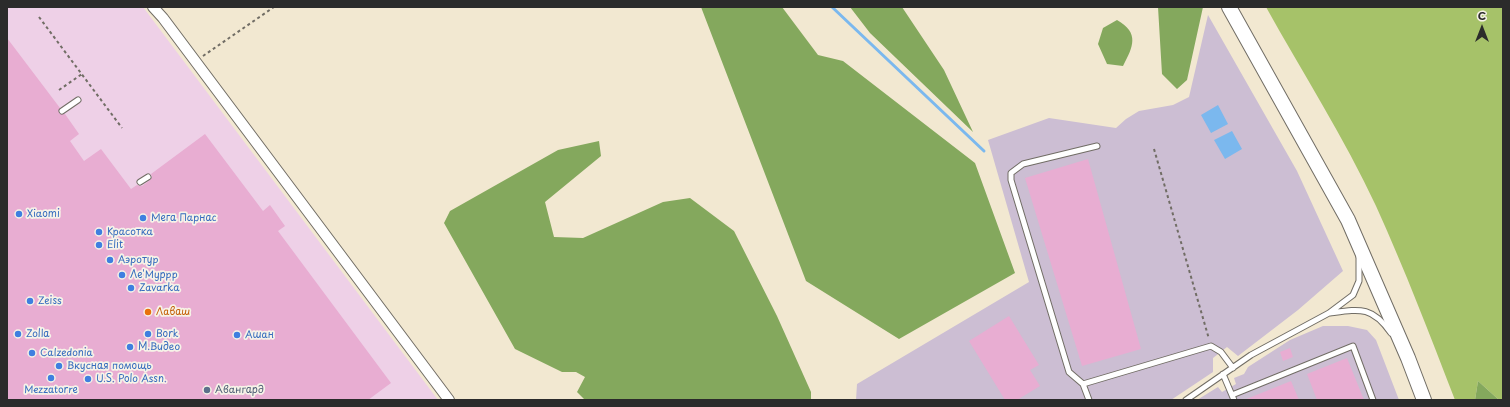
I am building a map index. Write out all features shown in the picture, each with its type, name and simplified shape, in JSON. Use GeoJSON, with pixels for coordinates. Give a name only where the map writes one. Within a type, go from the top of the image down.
{"type":"FeatureCollection","features":[{"type":"Feature","properties":{"kind":"main road"},"geometry":{"type":"LineString","coordinates":[[1229,7],[1338,200],[1359,241],[1424,400]]}},
{"type":"Feature","properties":{"kind":"street"},"geometry":{"type":"LineString","coordinates":[[153,7],[196,61],[449,400]]}},
{"type":"Feature","properties":{"kind":"street"},"geometry":{"type":"LineString","coordinates":[[157,7],[163,18]]}},
{"type":"Feature","properties":{"kind":"lane"},"geometry":{"type":"LineString","coordinates":[[62,111],[78,100]]}},
{"type":"Feature","properties":{"kind":"lane"},"geometry":{"type":"LineString","coordinates":[[1089,400],[1083,384],[1069,372],[1011,180],[1011,173],[1023,164],[1097,146]]}},
{"type":"Feature","properties":{"kind":"lane"},"geometry":{"type":"LineString","coordinates":[[140,182],[148,177]]}},
{"type":"Feature","properties":{"kind":"lane"},"geometry":{"type":"LineString","coordinates":[[1186,400],[1250,355],[1329,313],[1353,295],[1359,281],[1359,241]]}},
{"type":"Feature","properties":{"kind":"lane"},"geometry":{"type":"LineString","coordinates":[[1329,313],[1361,309],[1373,314],[1389,330],[1408,358]]}},
{"type":"Feature","properties":{"kind":"lane"},"geometry":{"type":"LineString","coordinates":[[1083,384],[1211,346],[1216,347],[1233,368]]}},
{"type":"Feature","properties":{"kind":"lane"},"geometry":{"type":"LineString","coordinates":[[1224,374],[1233,398],[1353,346],[1374,400]]}},
{"type":"Feature","properties":{"kind":"path"},"geometry":{"type":"LineString","coordinates":[[196,61],[274,7]]}},
{"type":"Feature","properties":{"kind":"path"},"geometry":{"type":"LineString","coordinates":[[39,17],[122,128]]}},
{"type":"Feature","properties":{"kind":"path"},"geometry":{"type":"LineString","coordinates":[[59,90],[82,74]]}},
{"type":"Feature","properties":{"kind":"path"},"geometry":{"type":"LineString","coordinates":[[1154,149],[1211,346]]}},
{"type":"Feature","properties":{"kind":"shaded area","name":"Мега Парнас"},"geometry":{"type":"Polygon","coordinates":[[[7,7],[143,7],[438,400],[7,400],[7,7]]]}},
{"type":"Feature","properties":{"kind":"shaded area"},"geometry":{"type":"Polygon","coordinates":[[[1208,15],[1297,171],[1343,271],[1298,310],[1238,356],[1227,347],[1213,358],[1213,372],[1171,400],[856,400],[857,384],[1029,282],[988,140],[1049,118],[1116,128],[1126,119],[1139,111],[1173,105],[1189,97],[1208,15]]]}},
{"type":"Feature","properties":{"kind":"shaded area"},"geometry":{"type":"Polygon","coordinates":[[[1323,326],[1348,326],[1367,330],[1376,340],[1399,400],[1197,400],[1218,387],[1222,392],[1236,384],[1234,378],[1244,374],[1248,367],[1290,340],[1323,326]]]}},
{"type":"Feature","properties":{"kind":"green space"},"geometry":{"type":"Polygon","coordinates":[[[701,7],[782,7],[818,55],[843,61],[975,163],[1015,273],[899,339],[806,281],[701,7]]]}},
{"type":"Feature","properties":{"kind":"green space"},"geometry":{"type":"Polygon","coordinates":[[[850,7],[902,7],[944,70],[973,132],[870,33],[850,7]]]}},
{"type":"Feature","properties":{"kind":"green space"},"geometry":{"type":"Polygon","coordinates":[[[1158,7],[1203,7],[1187,80],[1177,89],[1162,74],[1158,7]]]}},
{"type":"Feature","properties":{"kind":"green space"},"geometry":{"type":"Polygon","coordinates":[[[1266,7],[1503,7],[1503,400],[1499,400],[1478,381],[1475,400],[1455,400],[1407,278],[1364,181],[1266,7]]]}},
{"type":"Feature","properties":{"kind":"green space"},"geometry":{"type":"Polygon","coordinates":[[[1117,20],[1129,30],[1132,35],[1132,47],[1123,66],[1107,64],[1098,44],[1103,28],[1117,20]]]}},
{"type":"Feature","properties":{"kind":"green space"},"geometry":{"type":"Polygon","coordinates":[[[599,141],[601,156],[545,202],[554,237],[583,238],[663,202],[690,198],[734,231],[777,316],[811,392],[811,400],[585,400],[577,392],[585,377],[576,372],[562,372],[515,349],[444,223],[450,211],[558,150],[599,141]]]}},
{"type":"Feature","properties":{"kind":"green space"},"geometry":{"type":"Polygon","coordinates":[[[1478,381],[1499,400],[1475,400],[1478,381]]]}},
{"type":"Feature","properties":{"kind":"water"},"geometry":{"type":"Polygon","coordinates":[[[1218,105],[1228,124],[1211,133],[1201,115],[1218,105]]]}},
{"type":"Feature","properties":{"kind":"water"},"geometry":{"type":"Polygon","coordinates":[[[1232,131],[1242,149],[1225,159],[1214,140],[1232,131]]]}},
{"type":"Feature","properties":{"kind":"building","name":"Мега Парнас"},"geometry":{"type":"Polygon","coordinates":[[[7,38],[60,108],[59,114],[65,114],[79,134],[70,141],[84,161],[101,149],[131,189],[137,185],[142,186],[150,180],[152,177],[151,174],[205,134],[263,211],[270,205],[285,226],[278,231],[391,383],[368,400],[7,400],[7,38]]]}},
{"type":"Feature","properties":{"kind":"building"},"geometry":{"type":"Polygon","coordinates":[[[1088,159],[1141,349],[1082,366],[1025,178],[1088,159]]]}},
{"type":"Feature","properties":{"kind":"building"},"geometry":{"type":"Polygon","coordinates":[[[1009,316],[1039,365],[1030,370],[1040,386],[1017,400],[1005,400],[969,341],[1009,316]]]}},
{"type":"Feature","properties":{"kind":"building"},"geometry":{"type":"Polygon","coordinates":[[[1290,348],[1293,357],[1283,361],[1280,352],[1290,348]]]}},
{"type":"Feature","properties":{"kind":"building"},"geometry":{"type":"Polygon","coordinates":[[[1347,358],[1364,400],[1317,400],[1307,374],[1347,358]]]}},
{"type":"Feature","properties":{"kind":"building"},"geometry":{"type":"Polygon","coordinates":[[[1291,381],[1299,400],[1244,400],[1291,381]]]}},
{"type":"Feature","properties":{"kind":"waterway"},"geometry":{"type":"LineString","coordinates":[[832,7],[984,151]]}},
{"type":"Feature","properties":{"kind":"place","name":"Xiaomi"},"geometry":{"type":"Point","coordinates":[19,214]}},
{"type":"Feature","properties":{"kind":"place","name":"Мега Парнас"},"geometry":{"type":"Point","coordinates":[143,218]}},
{"type":"Feature","properties":{"kind":"place","name":"Красотка"},"geometry":{"type":"Point","coordinates":[99,232]}},
{"type":"Feature","properties":{"kind":"place","name":"Elit"},"geometry":{"type":"Point","coordinates":[99,245]}},
{"type":"Feature","properties":{"kind":"place","name":"Аэротур"},"geometry":{"type":"Point","coordinates":[110,260]}},
{"type":"Feature","properties":{"kind":"place","name":"Ле'Муррр"},"geometry":{"type":"Point","coordinates":[122,275]}},
{"type":"Feature","properties":{"kind":"place","name":"Zavarka"},"geometry":{"type":"Point","coordinates":[131,288]}},
{"type":"Feature","properties":{"kind":"place","name":"Zeiss"},"geometry":{"type":"Point","coordinates":[30,301]}},
{"type":"Feature","properties":{"kind":"place","name":"Лаваш"},"geometry":{"type":"Point","coordinates":[148,312]}},
{"type":"Feature","properties":{"kind":"place","name":"Zolla"},"geometry":{"type":"Point","coordinates":[18,334]}},
{"type":"Feature","properties":{"kind":"place","name":"Bork"},"geometry":{"type":"Point","coordinates":[148,334]}},
{"type":"Feature","properties":{"kind":"place","name":"Ашан"},"geometry":{"type":"Point","coordinates":[237,335]}},
{"type":"Feature","properties":{"kind":"place","name":"М.Видео"},"geometry":{"type":"Point","coordinates":[130,347]}},
{"type":"Feature","properties":{"kind":"place","name":"Calzedonia"},"geometry":{"type":"Point","coordinates":[32,353]}},
{"type":"Feature","properties":{"kind":"place","name":"Вкусная помощь"},"geometry":{"type":"Point","coordinates":[59,366]}},
{"type":"Feature","properties":{"kind":"place","name":"Mezzatorre"},"geometry":{"type":"Point","coordinates":[51,378]}},
{"type":"Feature","properties":{"kind":"place","name":"U.S. Polo Assn."},"geometry":{"type":"Point","coordinates":[88,379]}},
{"type":"Feature","properties":{"kind":"place","name":"Авангард"},"geometry":{"type":"Point","coordinates":[207,390]}}]}
